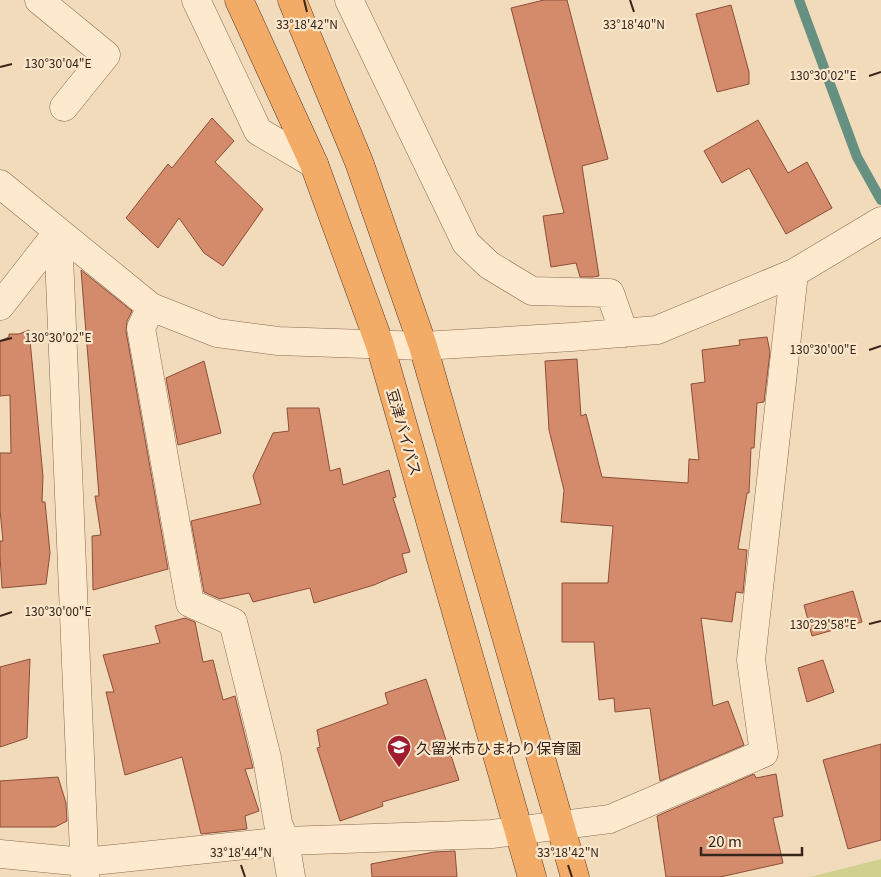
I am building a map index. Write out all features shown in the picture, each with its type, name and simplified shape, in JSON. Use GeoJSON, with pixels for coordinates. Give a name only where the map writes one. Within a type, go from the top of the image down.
{"type":"FeatureCollection","features":[{"type":"Feature","properties":{"kind":"highway","name":"豆津バイパス"},"geometry":{"type":"LineString","coordinates":[[239,0],[314,164],[380,345],[532,877]]}},
{"type":"Feature","properties":{"kind":"highway"},"geometry":{"type":"LineString","coordinates":[[292,0],[359,162],[423,346],[575,877]]}},
{"type":"Feature","properties":{"kind":"street"},"geometry":{"type":"LineString","coordinates":[[39,0],[106,55],[64,107]]}},
{"type":"Feature","properties":{"kind":"street"},"geometry":{"type":"LineString","coordinates":[[196,0],[258,131],[314,164]]}},
{"type":"Feature","properties":{"kind":"street"},"geometry":{"type":"LineString","coordinates":[[349,0],[466,243],[489,265],[532,291],[610,294],[624,332]]}},
{"type":"Feature","properties":{"kind":"street"},"geometry":{"type":"LineString","coordinates":[[0,184],[151,307],[217,333],[278,341],[423,346],[657,330],[794,273],[881,221]]}},
{"type":"Feature","properties":{"kind":"street"},"geometry":{"type":"LineString","coordinates":[[0,306],[58,232]]}},
{"type":"Feature","properties":{"kind":"street"},"geometry":{"type":"LineString","coordinates":[[58,232],[84,870]]}},
{"type":"Feature","properties":{"kind":"street"},"geometry":{"type":"LineString","coordinates":[[0,854],[84,870],[285,841],[492,834],[610,819],[764,753],[751,660],[794,273]]}},
{"type":"Feature","properties":{"kind":"street"},"geometry":{"type":"LineString","coordinates":[[151,307],[141,328],[190,604],[233,622],[267,758],[278,823],[285,841],[291,877]]}},
{"type":"Feature","properties":{"kind":"shaded area"},"geometry":{"type":"Polygon","coordinates":[[[881,859],[881,877],[810,877],[881,859]]]}},
{"type":"Feature","properties":{"kind":"building"},"geometry":{"type":"Polygon","coordinates":[[[544,0],[567,0],[608,159],[582,166],[599,276],[580,277],[576,263],[551,267],[543,216],[564,213],[511,8],[544,0]]]}},
{"type":"Feature","properties":{"kind":"building"},"geometry":{"type":"Polygon","coordinates":[[[731,5],[749,72],[749,84],[717,92],[696,14],[731,5]]]}},
{"type":"Feature","properties":{"kind":"building"},"geometry":{"type":"Polygon","coordinates":[[[212,118],[234,141],[215,162],[263,209],[223,266],[204,253],[179,218],[158,248],[126,218],[168,164],[172,168],[212,118]]]}},
{"type":"Feature","properties":{"kind":"building"},"geometry":{"type":"Polygon","coordinates":[[[758,120],[788,173],[807,162],[832,208],[786,234],[749,168],[722,183],[704,151],[758,120]]]}},
{"type":"Feature","properties":{"kind":"building"},"geometry":{"type":"Polygon","coordinates":[[[81,270],[132,311],[127,321],[126,331],[168,569],[93,590],[92,536],[101,535],[95,496],[99,496],[81,270]]]}},
{"type":"Feature","properties":{"kind":"building"},"geometry":{"type":"Polygon","coordinates":[[[29,330],[43,476],[42,502],[45,502],[50,553],[46,584],[2,588],[0,541],[3,541],[0,510],[0,453],[11,453],[10,395],[0,396],[0,341],[9,337],[9,334],[19,334],[29,330]]]}},
{"type":"Feature","properties":{"kind":"building"},"geometry":{"type":"Polygon","coordinates":[[[767,337],[770,352],[764,402],[757,403],[754,448],[751,448],[749,493],[747,493],[738,549],[747,550],[743,593],[736,592],[732,622],[701,618],[713,706],[728,701],[744,745],[660,781],[650,708],[615,712],[614,698],[599,700],[594,642],[562,642],[562,583],[608,583],[613,526],[561,522],[564,490],[549,430],[545,361],[577,359],[581,416],[586,414],[602,477],[688,483],[689,459],[699,460],[691,384],[705,382],[702,350],[740,345],[739,340],[767,337]]]}},
{"type":"Feature","properties":{"kind":"building"},"geometry":{"type":"Polygon","coordinates":[[[204,361],[221,433],[178,445],[166,378],[204,361]]]}},
{"type":"Feature","properties":{"kind":"building"},"geometry":{"type":"Polygon","coordinates":[[[287,408],[319,408],[330,471],[340,468],[343,485],[389,470],[396,497],[393,498],[410,552],[402,554],[407,572],[374,585],[314,603],[310,588],[253,602],[249,593],[220,599],[204,592],[191,521],[261,504],[253,476],[273,433],[289,431],[287,408]]]}},
{"type":"Feature","properties":{"kind":"building"},"geometry":{"type":"Polygon","coordinates":[[[853,591],[862,622],[812,636],[804,605],[853,591]]]}},
{"type":"Feature","properties":{"kind":"building"},"geometry":{"type":"Polygon","coordinates":[[[185,618],[195,622],[203,662],[213,660],[223,700],[235,696],[253,768],[245,769],[259,811],[245,816],[247,829],[201,834],[182,757],[125,775],[106,692],[114,692],[103,655],[160,643],[155,626],[185,618]]]}},
{"type":"Feature","properties":{"kind":"building"},"geometry":{"type":"Polygon","coordinates":[[[30,659],[27,738],[0,747],[0,667],[30,659]]]}},
{"type":"Feature","properties":{"kind":"building"},"geometry":{"type":"Polygon","coordinates":[[[823,660],[834,692],[807,702],[798,668],[823,660]]]}},
{"type":"Feature","properties":{"kind":"building"},"geometry":{"type":"Polygon","coordinates":[[[426,679],[459,780],[382,802],[383,806],[340,821],[317,748],[320,747],[317,730],[388,704],[385,693],[426,679]]]}},
{"type":"Feature","properties":{"kind":"building"},"geometry":{"type":"Polygon","coordinates":[[[881,744],[881,840],[848,849],[823,760],[881,744]]]}},
{"type":"Feature","properties":{"kind":"building"},"geometry":{"type":"Polygon","coordinates":[[[754,774],[756,778],[776,774],[783,816],[773,818],[783,863],[720,877],[666,877],[657,816],[754,774]]]}},
{"type":"Feature","properties":{"kind":"building"},"geometry":{"type":"Polygon","coordinates":[[[58,777],[66,803],[67,821],[55,827],[0,827],[0,781],[58,777]]]}},
{"type":"Feature","properties":{"kind":"building"},"geometry":{"type":"Polygon","coordinates":[[[455,851],[457,877],[372,877],[371,864],[434,852],[455,851]]]}},
{"type":"Feature","properties":{"kind":"waterway"},"geometry":{"type":"LineString","coordinates":[[799,0],[857,157],[881,200]]}},
{"type":"Feature","properties":{"kind":"place","name":"久留米市ひまわり保育園"},"geometry":{"type":"Point","coordinates":[399,768]}}]}
